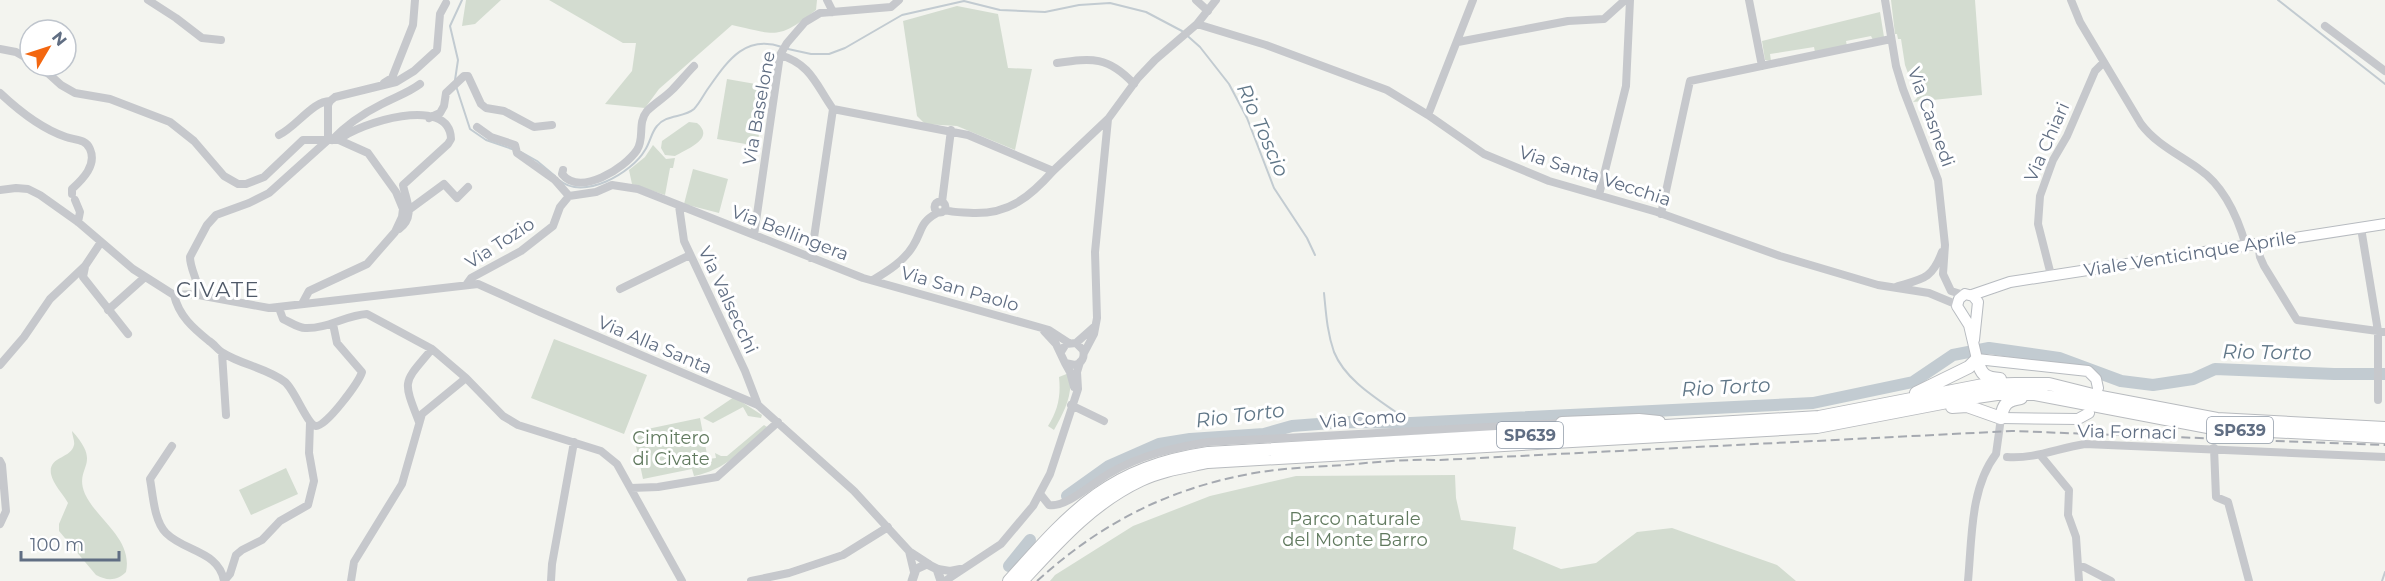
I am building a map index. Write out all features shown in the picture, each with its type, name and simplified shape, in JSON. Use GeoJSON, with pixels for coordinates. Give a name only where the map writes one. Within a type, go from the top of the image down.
{"type":"FeatureCollection","features":[{"type":"Feature","properties":{"kind":"main road","name":"Viale Venticinque Aprile"},"geometry":{"type":"LineString","coordinates":[[1968,295],[2010,282],[2051,275],[2385,224]]}},
{"type":"Feature","properties":{"kind":"main road"},"geometry":{"type":"LineString","coordinates":[[1960,311],[1970,315],[1996,286]]}},
{"type":"Feature","properties":{"kind":"main road"},"geometry":{"type":"LineString","coordinates":[[1974,340],[1960,311],[1959,299],[1968,295],[1976,299],[1974,340],[1981,373],[1985,376],[2049,384]]}},
{"type":"Feature","properties":{"kind":"main road"},"geometry":{"type":"LineString","coordinates":[[1977,357],[2088,371],[2096,379],[2098,388]]}},
{"type":"Feature","properties":{"kind":"main road"},"geometry":{"type":"LineString","coordinates":[[1891,409],[1969,367],[1977,357]]}},
{"type":"Feature","properties":{"kind":"main road","name":"SP639"},"geometry":{"type":"LineString","coordinates":[[1022,581],[1090,511],[1141,479],[1171,469],[1208,462],[1805,428],[1983,385],[2049,384],[2217,419],[2385,428]]}},
{"type":"Feature","properties":{"kind":"main road","name":"SP639"},"geometry":{"type":"LineString","coordinates":[[1009,581],[1059,525],[1104,488],[1139,470],[1182,457],[1220,452],[1819,417],[2018,393],[2213,428],[2385,437]]}},
{"type":"Feature","properties":{"kind":"main road"},"geometry":{"type":"LineString","coordinates":[[2001,418],[2002,407],[2007,402],[2022,398],[2047,398]]}},
{"type":"Feature","properties":{"kind":"main road"},"geometry":{"type":"LineString","coordinates":[[1891,409],[1929,412],[1958,406],[2001,418],[2078,419],[2089,413]]}},
{"type":"Feature","properties":{"kind":"main road"},"geometry":{"type":"LineString","coordinates":[[1562,423],[1639,420],[1693,426]]}},
{"type":"Feature","properties":{"kind":"street"},"geometry":{"type":"LineString","coordinates":[[148,0],[202,38],[221,40]]}},
{"type":"Feature","properties":{"kind":"street"},"geometry":{"type":"LineString","coordinates":[[370,89],[392,78],[413,26],[416,0]]}},
{"type":"Feature","properties":{"kind":"street"},"geometry":{"type":"LineString","coordinates":[[827,0],[833,12]]}},
{"type":"Feature","properties":{"kind":"street","name":"Via Baselone"},"geometry":{"type":"LineString","coordinates":[[754,235],[781,54],[787,43],[805,22],[820,13],[891,7],[899,0]]}},
{"type":"Feature","properties":{"kind":"street"},"geometry":{"type":"LineString","coordinates":[[1196,0],[1208,11]]}},
{"type":"Feature","properties":{"kind":"street"},"geometry":{"type":"LineString","coordinates":[[873,280],[903,259],[913,247],[924,221],[941,208],[986,213],[1015,206],[1033,193],[1108,119],[1155,60],[1197,24],[1216,0]]}},
{"type":"Feature","properties":{"kind":"street"},"geometry":{"type":"LineString","coordinates":[[1428,115],[1473,0]]}},
{"type":"Feature","properties":{"kind":"street"},"geometry":{"type":"LineString","coordinates":[[1458,42],[1568,21],[1604,19],[1625,0]]}},
{"type":"Feature","properties":{"kind":"street"},"geometry":{"type":"LineString","coordinates":[[1599,195],[1626,86],[1630,0]]}},
{"type":"Feature","properties":{"kind":"street"},"geometry":{"type":"LineString","coordinates":[[1749,0],[1762,66]]}},
{"type":"Feature","properties":{"kind":"street","name":"Via Casnedi"},"geometry":{"type":"LineString","coordinates":[[1885,0],[1891,39],[1903,89],[1938,180],[1944,245]]}},
{"type":"Feature","properties":{"kind":"street"},"geometry":{"type":"LineString","coordinates":[[2071,0],[2080,22],[2149,134],[2201,170],[2219,189],[2242,228],[2246,246]]}},
{"type":"Feature","properties":{"kind":"street"},"geometry":{"type":"LineString","coordinates":[[333,140],[328,105],[330,101],[335,97],[396,82],[414,71],[437,50],[440,14],[446,3]]}},
{"type":"Feature","properties":{"kind":"street","name":"Via Santa Vecchia"},"geometry":{"type":"LineString","coordinates":[[1197,24],[1266,45],[1387,90],[1484,154],[1549,181],[1661,214],[1780,256],[1878,285],[1929,293],[1953,303],[1960,311]]}},
{"type":"Feature","properties":{"kind":"street"},"geometry":{"type":"LineString","coordinates":[[2325,26],[2385,71]]}},
{"type":"Feature","properties":{"kind":"street"},"geometry":{"type":"LineString","coordinates":[[1661,214],[1690,81],[1891,39]]}},
{"type":"Feature","properties":{"kind":"street"},"geometry":{"type":"LineString","coordinates":[[0,49],[18,54]]}},
{"type":"Feature","properties":{"kind":"street"},"geometry":{"type":"LineString","coordinates":[[781,54],[794,60],[811,73],[833,109],[811,258]]}},
{"type":"Feature","properties":{"kind":"street"},"geometry":{"type":"LineString","coordinates":[[1057,63],[1096,59],[1122,71],[1134,84]]}},
{"type":"Feature","properties":{"kind":"street","name":"Via Chiari"},"geometry":{"type":"LineString","coordinates":[[2051,275],[2038,224],[2040,196],[2053,160],[2067,136],[2095,71],[2104,62]]}},
{"type":"Feature","properties":{"kind":"street"},"geometry":{"type":"LineString","coordinates":[[477,127],[491,137],[516,149],[555,180],[569,196],[596,192],[638,149],[642,119],[646,112],[672,90],[694,66]]}},
{"type":"Feature","properties":{"kind":"street"},"geometry":{"type":"LineString","coordinates":[[429,118],[440,113],[450,87],[464,76],[468,76],[481,104],[486,108],[504,111],[534,127],[552,125]]}},
{"type":"Feature","properties":{"kind":"street"},"geometry":{"type":"LineString","coordinates":[[53,78],[75,93],[110,99],[170,122],[194,141],[224,176],[238,184],[246,184],[264,177],[303,140],[333,140],[368,153],[396,192],[403,209],[395,232]]}},
{"type":"Feature","properties":{"kind":"street"},"geometry":{"type":"LineString","coordinates":[[199,295],[199,287],[190,257],[216,215],[269,193],[357,119],[420,84]]}},
{"type":"Feature","properties":{"kind":"street"},"geometry":{"type":"LineString","coordinates":[[0,93],[41,125],[67,137],[83,141],[89,147],[91,166],[72,189],[81,212],[78,222]]}},
{"type":"Feature","properties":{"kind":"street"},"geometry":{"type":"LineString","coordinates":[[279,135],[299,122],[321,101],[330,101]]}},
{"type":"Feature","properties":{"kind":"street"},"geometry":{"type":"LineString","coordinates":[[833,109],[951,130],[1053,171]]}},
{"type":"Feature","properties":{"kind":"street"},"geometry":{"type":"LineString","coordinates":[[302,304],[309,291],[367,264],[408,219],[410,209],[403,185],[451,139],[445,124],[429,118],[396,116],[375,121],[333,140]]}},
{"type":"Feature","properties":{"kind":"street"},"geometry":{"type":"LineString","coordinates":[[758,405],[854,491],[909,551],[933,567],[943,581],[1001,544],[1041,495],[1077,389],[1077,372],[1080,362],[1090,344],[1095,326],[1095,252],[1108,119]]}},
{"type":"Feature","properties":{"kind":"street"},"geometry":{"type":"LineString","coordinates":[[941,208],[951,130]]}},
{"type":"Feature","properties":{"kind":"street"},"geometry":{"type":"LineString","coordinates":[[563,170],[562,174],[566,179],[577,183],[604,183]]}},
{"type":"Feature","properties":{"kind":"street","name":"Via Bellingera"},"geometry":{"type":"LineString","coordinates":[[604,183],[638,189],[663,198],[679,207],[873,280]]}},
{"type":"Feature","properties":{"kind":"street"},"geometry":{"type":"LineString","coordinates":[[410,209],[444,184],[457,198],[468,187]]}},
{"type":"Feature","properties":{"kind":"street"},"geometry":{"type":"LineString","coordinates":[[0,190],[28,189],[78,222],[133,269],[174,294],[199,295],[279,308],[466,285]]}},
{"type":"Feature","properties":{"kind":"street","name":"Via Tozio"},"geometry":{"type":"LineString","coordinates":[[466,285],[471,278],[521,251],[553,226],[560,207],[569,196]]}},
{"type":"Feature","properties":{"kind":"street","name":"Via Valsecchi"},"geometry":{"type":"LineString","coordinates":[[679,207],[684,241],[745,371],[758,405]]}},
{"type":"Feature","properties":{"kind":"street"},"geometry":{"type":"LineString","coordinates":[[2361,228],[2382,332],[2378,400]]}},
{"type":"Feature","properties":{"kind":"street"},"geometry":{"type":"LineString","coordinates":[[0,365],[24,337],[57,290],[85,266],[101,242]]}},
{"type":"Feature","properties":{"kind":"street"},"geometry":{"type":"LineString","coordinates":[[2258,244],[2264,266],[2297,320],[2382,332]]}},
{"type":"Feature","properties":{"kind":"street"},"geometry":{"type":"LineString","coordinates":[[1929,293],[1925,286],[1926,278],[1938,263],[1944,245]]}},
{"type":"Feature","properties":{"kind":"street"},"geometry":{"type":"LineString","coordinates":[[1944,245],[1943,274],[1945,280],[1951,291],[1968,295]]}},
{"type":"Feature","properties":{"kind":"street"},"geometry":{"type":"LineString","coordinates":[[620,289],[690,255]]}},
{"type":"Feature","properties":{"kind":"street"},"geometry":{"type":"LineString","coordinates":[[85,266],[83,277],[128,333]]}},
{"type":"Feature","properties":{"kind":"street"},"geometry":{"type":"LineString","coordinates":[[1896,287],[1937,276],[1945,280]]}},
{"type":"Feature","properties":{"kind":"street"},"geometry":{"type":"LineString","coordinates":[[108,310],[145,277]]}},
{"type":"Feature","properties":{"kind":"street","name":"Via San Paolo"},"geometry":{"type":"LineString","coordinates":[[873,280],[1049,330],[1073,343]]}},
{"type":"Feature","properties":{"kind":"street","name":"Via Alla Santa"},"geometry":{"type":"LineString","coordinates":[[466,285],[478,284],[758,405]]}},
{"type":"Feature","properties":{"kind":"street"},"geometry":{"type":"LineString","coordinates":[[174,294],[185,320],[222,353],[284,381],[297,398],[312,425],[309,453],[314,481],[308,505],[288,516],[262,540],[236,555],[232,569],[224,581]]}},
{"type":"Feature","properties":{"kind":"street"},"geometry":{"type":"LineString","coordinates":[[279,308],[283,319],[303,329],[333,324],[358,314],[367,314],[432,349],[466,378],[503,416],[518,425],[601,451],[617,464],[682,581]]}},
{"type":"Feature","properties":{"kind":"street"},"geometry":{"type":"LineString","coordinates":[[312,425],[321,425],[343,402],[362,372],[337,343],[333,324]]}},
{"type":"Feature","properties":{"kind":"street"},"geometry":{"type":"LineString","coordinates":[[1072,401],[1073,378],[1061,352],[1064,346],[1073,343],[1095,326]]}},
{"type":"Feature","properties":{"kind":"street","name":"Via San Paolo"},"geometry":{"type":"LineString","coordinates":[[1038,327],[1047,332],[1061,352]]}},
{"type":"Feature","properties":{"kind":"street"},"geometry":{"type":"LineString","coordinates":[[1073,343],[1081,347],[1084,353]]}},
{"type":"Feature","properties":{"kind":"street"},"geometry":{"type":"LineString","coordinates":[[420,422],[406,388],[408,381],[432,349]]}},
{"type":"Feature","properties":{"kind":"street"},"geometry":{"type":"LineString","coordinates":[[222,353],[226,415]]}},
{"type":"Feature","properties":{"kind":"street"},"geometry":{"type":"LineString","coordinates":[[1065,363],[1071,366],[1080,362]]}},
{"type":"Feature","properties":{"kind":"street"},"geometry":{"type":"LineString","coordinates":[[351,581],[354,562],[402,484],[422,414],[466,378]]}},
{"type":"Feature","properties":{"kind":"street"},"geometry":{"type":"LineString","coordinates":[[1072,401],[1104,420]]}},
{"type":"Feature","properties":{"kind":"street"},"geometry":{"type":"LineString","coordinates":[[1968,581],[1977,498],[1986,470],[1996,454],[2001,418]]}},
{"type":"Feature","properties":{"kind":"street"},"geometry":{"type":"LineString","coordinates":[[631,488],[658,487],[717,477],[778,422]]}},
{"type":"Feature","properties":{"kind":"street","name":"Via Como"},"geometry":{"type":"LineString","coordinates":[[1041,495],[1049,505],[1060,504],[1111,472],[1142,456],[1208,442],[1562,423]]}},
{"type":"Feature","properties":{"kind":"street"},"geometry":{"type":"LineString","coordinates":[[551,581],[574,442]]}},
{"type":"Feature","properties":{"kind":"street","name":"Via Fornaci"},"geometry":{"type":"LineString","coordinates":[[1996,454],[2007,457],[2041,456],[2067,446],[2085,444],[2385,457]]}},
{"type":"Feature","properties":{"kind":"street"},"geometry":{"type":"LineString","coordinates":[[172,446],[150,479],[159,520],[165,532],[213,560],[222,570],[224,581]]}},
{"type":"Feature","properties":{"kind":"street"},"geometry":{"type":"LineString","coordinates":[[2214,448],[2216,497],[2228,502],[2249,581]]}},
{"type":"Feature","properties":{"kind":"street"},"geometry":{"type":"LineString","coordinates":[[2041,456],[2069,490],[2068,515],[2076,537],[2079,581]]}},
{"type":"Feature","properties":{"kind":"street"},"geometry":{"type":"LineString","coordinates":[[0,462],[6,511],[0,524]]}},
{"type":"Feature","properties":{"kind":"street"},"geometry":{"type":"LineString","coordinates":[[751,581],[789,573],[843,555],[888,528]]}},
{"type":"Feature","properties":{"kind":"street"},"geometry":{"type":"LineString","coordinates":[[909,551],[912,578]]}},
{"type":"Feature","properties":{"kind":"street"},"geometry":{"type":"LineString","coordinates":[[912,578],[921,565],[950,571],[965,568]]}},
{"type":"Feature","properties":{"kind":"street"},"geometry":{"type":"LineString","coordinates":[[2078,567],[2084,567],[2111,581]]}},
{"type":"Feature","properties":{"kind":"green space"},"geometry":{"type":"Polygon","coordinates":[[[466,0],[501,0],[475,24],[462,26],[466,0]]]}},
{"type":"Feature","properties":{"kind":"green space"},"geometry":{"type":"Polygon","coordinates":[[[549,0],[817,0],[816,10],[785,31],[768,33],[732,25],[659,89],[645,108],[605,104],[632,71],[636,43],[623,43],[549,0]]]}},
{"type":"Feature","properties":{"kind":"green space"},"geometry":{"type":"Polygon","coordinates":[[[1891,0],[1975,0],[1982,95],[1913,102],[1917,98],[1905,65],[1901,39],[1898,39],[1895,34],[1891,0]]]}},
{"type":"Feature","properties":{"kind":"green space"},"geometry":{"type":"Polygon","coordinates":[[[957,6],[998,14],[1008,68],[1032,69],[1015,150],[957,126],[925,124],[917,116],[903,21],[957,6]]]}},
{"type":"Feature","properties":{"kind":"green space"},"geometry":{"type":"Polygon","coordinates":[[[1880,12],[1884,37],[1873,40],[1871,36],[1846,41],[1847,46],[1815,52],[1814,47],[1770,54],[1771,61],[1765,60],[1762,41],[1880,12]]]}},
{"type":"Feature","properties":{"kind":"green space"},"geometry":{"type":"Polygon","coordinates":[[[727,79],[767,86],[757,146],[717,139],[727,79]]]}},
{"type":"Feature","properties":{"kind":"green space"},"geometry":{"type":"Polygon","coordinates":[[[689,122],[697,123],[702,128],[702,138],[675,156],[665,155],[661,148],[662,141],[689,122]]]}},
{"type":"Feature","properties":{"kind":"green space"},"geometry":{"type":"Polygon","coordinates":[[[653,145],[666,159],[675,158],[673,168],[670,168],[665,195],[632,184],[629,170],[645,157],[653,145]]]}},
{"type":"Feature","properties":{"kind":"green space"},"geometry":{"type":"Polygon","coordinates":[[[693,169],[728,179],[719,213],[684,204],[693,169]]]}},
{"type":"Feature","properties":{"kind":"green space"},"geometry":{"type":"Polygon","coordinates":[[[554,339],[647,375],[624,434],[531,398],[554,339]]]}},
{"type":"Feature","properties":{"kind":"green space"},"geometry":{"type":"Polygon","coordinates":[[[1069,373],[1069,396],[1054,430],[1048,426],[1058,403],[1059,377],[1069,373]]]}},
{"type":"Feature","properties":{"kind":"green space"},"geometry":{"type":"Polygon","coordinates":[[[734,397],[762,415],[761,418],[748,416],[743,407],[713,423],[703,418],[734,397]]]}},
{"type":"Feature","properties":{"kind":"green space","name":"Cimitero di Civate"},"geometry":{"type":"Polygon","coordinates":[[[700,418],[709,465],[697,469],[710,466],[709,459],[716,458],[715,453],[727,456],[764,425],[767,427],[734,457],[706,473],[694,476],[692,469],[643,479],[633,432],[700,418]]]}},
{"type":"Feature","properties":{"kind":"green space"},"geometry":{"type":"Polygon","coordinates":[[[72,431],[86,452],[87,459],[82,477],[85,494],[120,540],[127,560],[126,572],[115,578],[108,579],[96,575],[59,531],[59,524],[68,503],[54,481],[51,468],[56,461],[72,450],[74,443],[72,431]]]}},
{"type":"Feature","properties":{"kind":"green space"},"geometry":{"type":"Polygon","coordinates":[[[286,468],[298,494],[251,515],[239,490],[286,468]]]}},
{"type":"Feature","properties":{"kind":"green space","name":"Parco naturale del Monte Barro"},"geometry":{"type":"Polygon","coordinates":[[[1455,475],[1456,498],[1461,520],[1516,527],[1513,549],[1561,569],[1596,563],[1637,532],[1672,528],[1777,565],[1796,581],[1050,581],[1055,575],[1133,526],[1210,496],[1296,476],[1455,475]]]}},
{"type":"Feature","properties":{"kind":"waterway","name":"Rio Toscio"},"geometry":{"type":"LineString","coordinates":[[455,80],[458,60],[450,26],[462,0]]}},
{"type":"Feature","properties":{"kind":"waterway"},"geometry":{"type":"LineString","coordinates":[[2278,0],[2385,84]]}},
{"type":"Feature","properties":{"kind":"waterway","name":"Rio Toscio"},"geometry":{"type":"LineString","coordinates":[[788,49],[811,54],[829,54],[845,48],[902,15],[964,1],[1000,10],[1045,12],[1079,5],[1110,3],[1146,12],[1182,31],[1200,47],[1229,84],[1247,118],[1274,188],[1307,238],[1315,255]]}},
{"type":"Feature","properties":{"kind":"waterway","name":"Rio Toscio"},"geometry":{"type":"LineString","coordinates":[[559,180],[569,186],[593,186],[618,175],[639,159],[661,122],[690,112],[698,105],[722,70],[738,53],[757,44],[782,47]]}},
{"type":"Feature","properties":{"kind":"waterway","name":"Rio Toscio"},"geometry":{"type":"LineString","coordinates":[[456,86],[470,129],[486,140],[512,149]]}},
{"type":"Feature","properties":{"kind":"waterway","name":"Rio Toscio"},"geometry":{"type":"LineString","coordinates":[[521,152],[537,161],[555,176]]}},
{"type":"Feature","properties":{"kind":"waterway","name":"Rio Toscio"},"geometry":{"type":"LineString","coordinates":[[1324,293],[1330,337],[1340,363],[1357,383],[1411,423]]}},
{"type":"Feature","properties":{"kind":"waterway","name":"Rio Torto"},"geometry":{"type":"LineString","coordinates":[[1067,496],[1109,466],[1159,444],[1190,439],[1264,434],[1292,426],[1344,422],[1411,423],[1813,403],[1913,382],[1953,355],[1989,348],[2059,358],[2121,381],[2153,385],[2193,379],[2215,369],[2385,374]]}},
{"type":"Feature","properties":{"kind":"waterway","name":"Rio Torto"},"geometry":{"type":"LineString","coordinates":[[1009,566],[1030,540]]}},
{"type":"Feature","properties":{"kind":"waterway"},"geometry":{"type":"LineString","coordinates":[[2382,581],[2385,572]]}},
{"type":"Feature","properties":{"kind":"railway"},"geometry":{"type":"LineString","coordinates":[[1037,581],[1085,542],[1135,512],[1189,489],[1249,474],[1285,469],[1404,460],[2012,431],[2385,445]]}},
{"type":"Feature","properties":{"kind":"district","name":"CIVATE"},"geometry":{"type":"Point","coordinates":[218,290]}}]}
